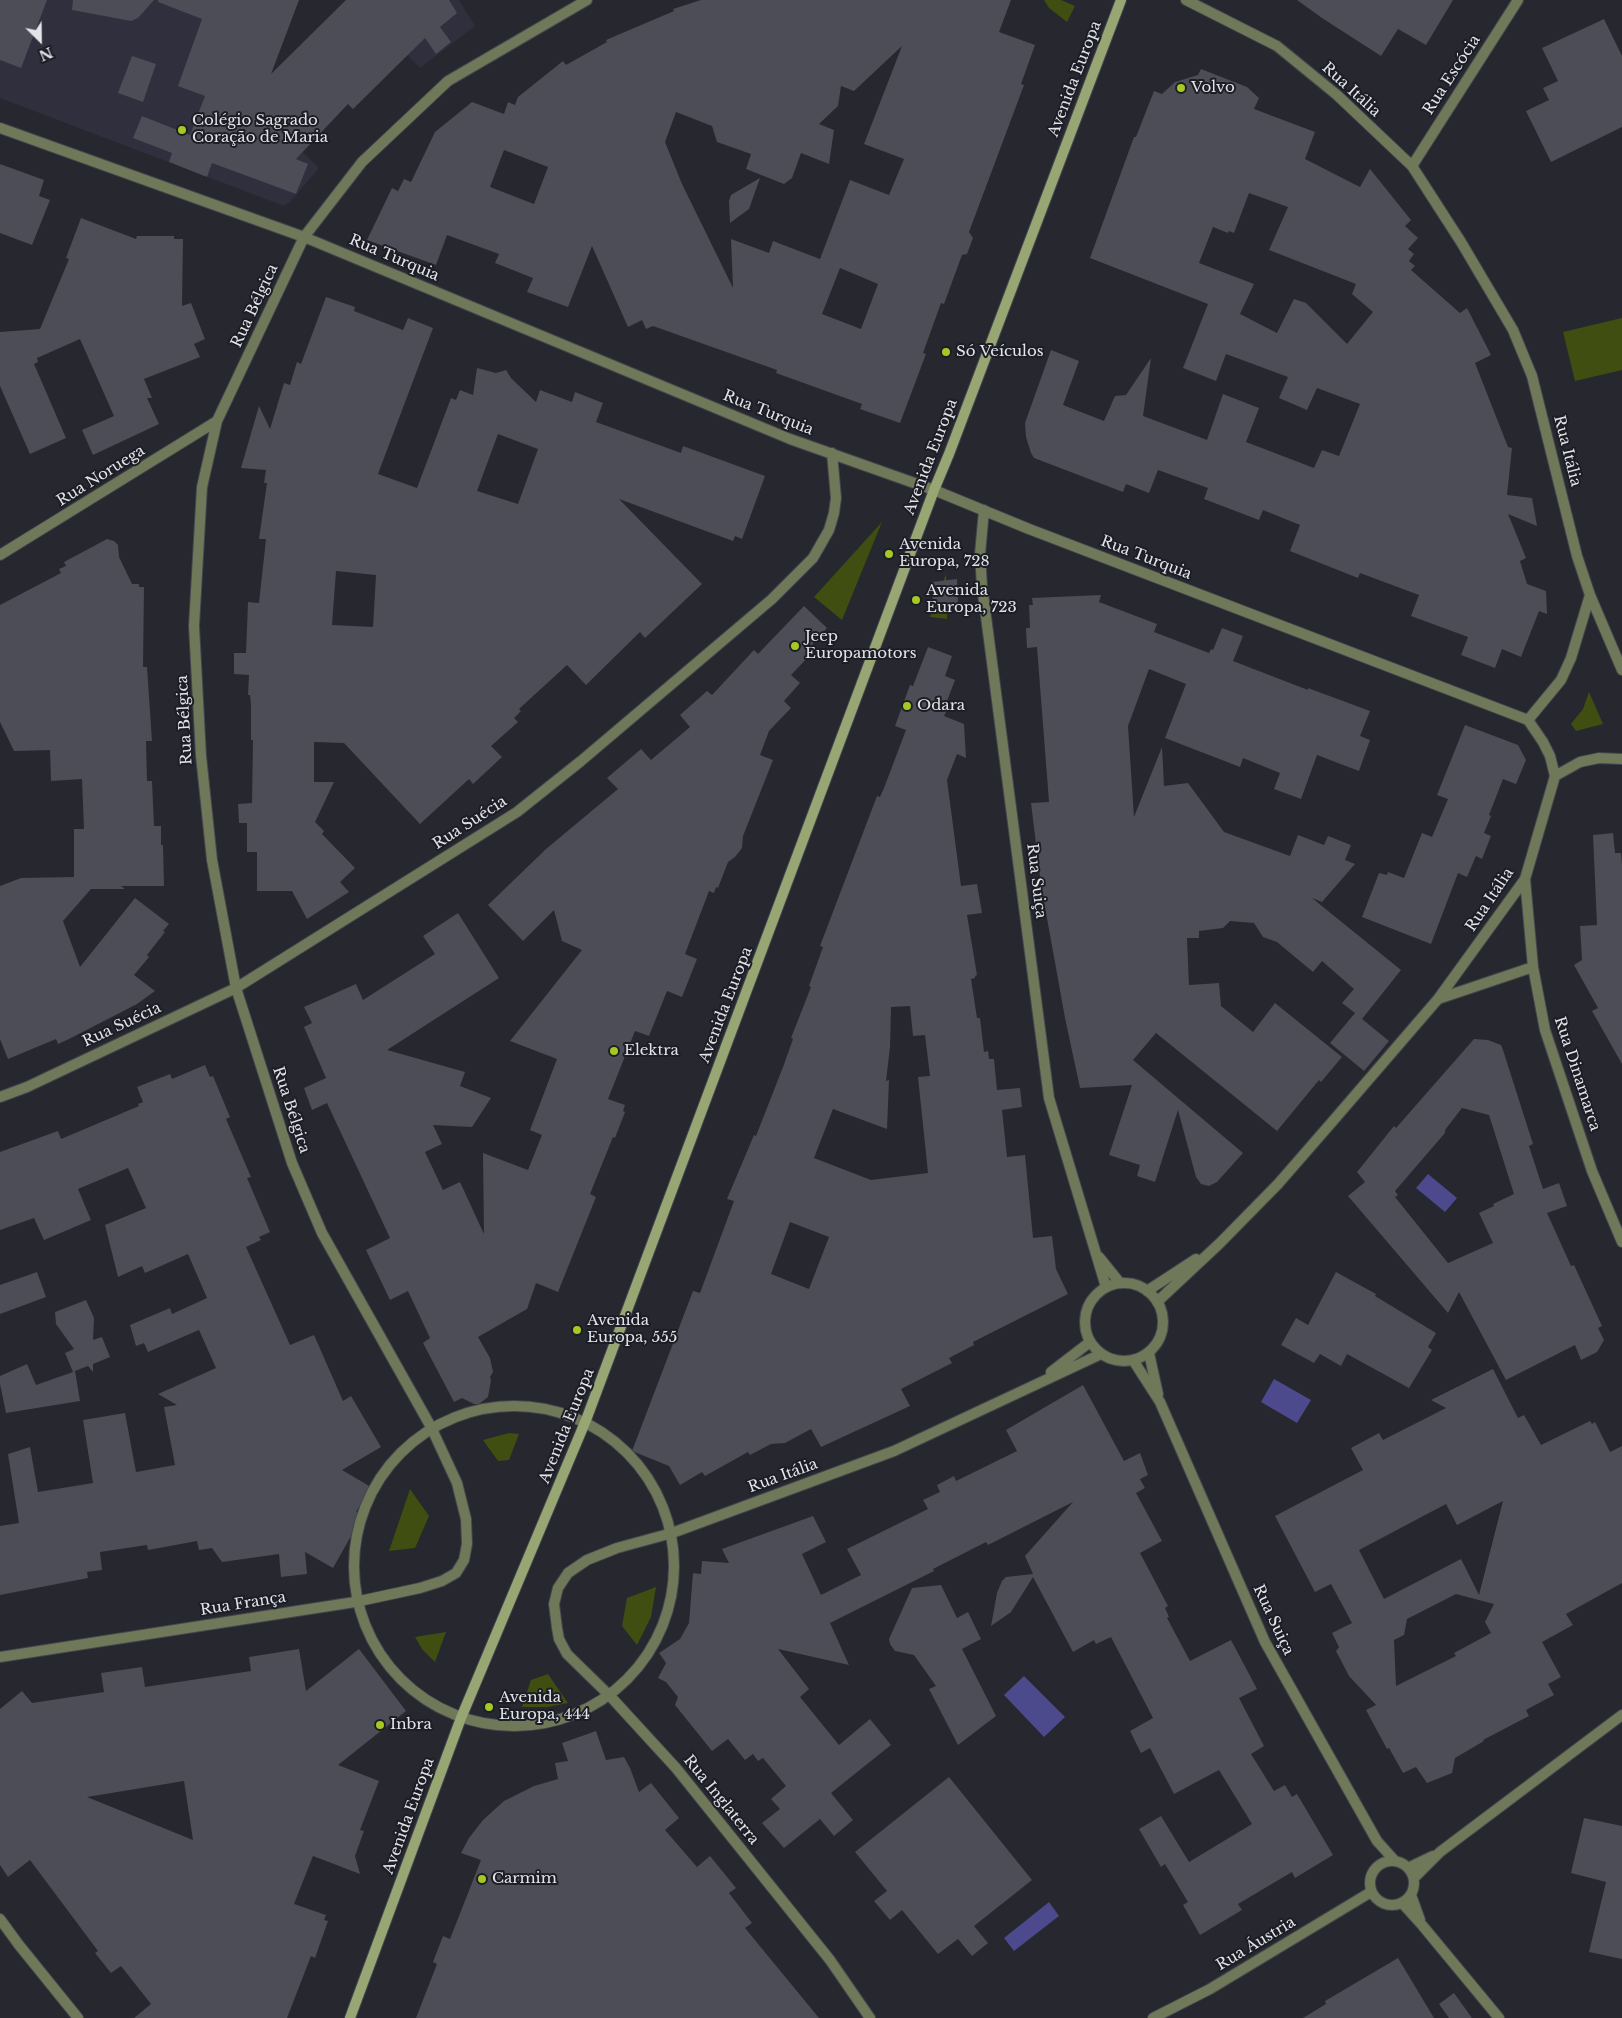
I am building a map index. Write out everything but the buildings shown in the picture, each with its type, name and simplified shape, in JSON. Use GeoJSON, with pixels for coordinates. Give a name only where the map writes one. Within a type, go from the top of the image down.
{"type":"FeatureCollection","features":[{"type":"Feature","properties":{"kind":"main road","name":"Avenida Europa"},"geometry":{"type":"LineString","coordinates":[[350,2018],[461,1718],[586,1420],[934,490],[950,454],[1121,0]]}},
{"type":"Feature","properties":{"kind":"street","name":"Rua Bélgica"},"geometry":{"type":"LineString","coordinates":[[467,1544],[466,1519],[457,1483],[431,1427],[322,1233],[292,1163],[236,988],[212,860],[201,756],[194,626],[202,487],[218,421],[304,237],[362,162],[448,81],[587,0]]}},
{"type":"Feature","properties":{"kind":"street","name":"Rua Itália"},"geometry":{"type":"LineString","coordinates":[[1186,0],[1277,46],[1337,95],[1412,166],[1461,242],[1513,330],[1532,376],[1590,596]]}},
{"type":"Feature","properties":{"kind":"street","name":"Rua Escócia"},"geometry":{"type":"LineString","coordinates":[[1412,166],[1518,0]]}},
{"type":"Feature","properties":{"kind":"street","name":"Rua Turquia"},"geometry":{"type":"LineString","coordinates":[[0,128],[304,237],[790,439],[934,490],[1029,529],[1528,720]]}},
{"type":"Feature","properties":{"kind":"street","name":"Rua Noruega"},"geometry":{"type":"LineString","coordinates":[[0,555],[218,421]]}},
{"type":"Feature","properties":{"kind":"street","name":"Rua Suécia"},"geometry":{"type":"LineString","coordinates":[[0,1097],[27,1087],[236,988],[517,812],[772,599],[813,558],[829,530],[834,514],[836,498],[832,453]]}},
{"type":"Feature","properties":{"kind":"street","name":"Rua Suiça"},"geometry":{"type":"LineString","coordinates":[[984,510],[980,554],[982,586],[1049,1098],[1106,1287]]}},
{"type":"Feature","properties":{"kind":"street"},"geometry":{"type":"LineString","coordinates":[[1590,596],[1622,670]]}},
{"type":"Feature","properties":{"kind":"street"},"geometry":{"type":"LineString","coordinates":[[1590,596],[1571,658],[1561,680],[1528,720],[1550,756],[1555,776],[1580,762],[1599,758],[1622,758]]}},
{"type":"Feature","properties":{"kind":"street","name":"Rua Itália"},"geometry":{"type":"LineString","coordinates":[[1157,1302],[1220,1243],[1278,1184],[1438,999],[1525,879],[1555,776]]}},
{"type":"Feature","properties":{"kind":"street","name":"Rua Dinamarca"},"geometry":{"type":"LineString","coordinates":[[1525,879],[1534,967],[1545,1030],[1592,1171],[1622,1242]]}},
{"type":"Feature","properties":{"kind":"street"},"geometry":{"type":"LineString","coordinates":[[1438,999],[1534,967]]}},
{"type":"Feature","properties":{"kind":"street","name":"Rua Itália"},"geometry":{"type":"LineString","coordinates":[[1147,1291],[1220,1243]]}},
{"type":"Feature","properties":{"kind":"street","name":"Rua Suiça"},"geometry":{"type":"LineString","coordinates":[[1094,1250],[1120,1283]]}},
{"type":"Feature","properties":{"kind":"street"},"geometry":{"type":"LineString","coordinates":[[1120,1283],[1134,1284],[1147,1291],[1157,1302],[1162,1315],[1162,1329],[1158,1342],[1148,1353],[1133,1360],[1116,1360],[1100,1354],[1090,1342],[1085,1327],[1086,1311],[1094,1297],[1106,1287],[1120,1283]]}},
{"type":"Feature","properties":{"kind":"street","name":"Rua Itália"},"geometry":{"type":"LineString","coordinates":[[1037,1384],[1090,1342]]}},
{"type":"Feature","properties":{"kind":"street","name":"Rua Suiça"},"geometry":{"type":"LineString","coordinates":[[1148,1353],[1160,1402]]}},
{"type":"Feature","properties":{"kind":"street","name":"Rua Itália"},"geometry":{"type":"LineString","coordinates":[[554,1604],[558,1588],[568,1573],[587,1560],[617,1548],[672,1533],[894,1451],[1100,1354]]}},
{"type":"Feature","properties":{"kind":"street","name":"Rua Suiça"},"geometry":{"type":"LineString","coordinates":[[1133,1360],[1160,1402],[1265,1642],[1377,1841],[1395,1861]]}},
{"type":"Feature","properties":{"kind":"street"},"geometry":{"type":"LineString","coordinates":[[531,1404],[586,1420],[626,1448],[656,1487],[672,1533],[675,1577],[665,1621],[644,1660],[610,1696],[566,1718],[514,1727],[461,1718],[410,1690],[372,1646],[355,1602],[350,1576],[354,1548],[390,1466],[431,1427],[474,1408],[531,1404]]}},
{"type":"Feature","properties":{"kind":"street","name":"Rua França"},"geometry":{"type":"LineString","coordinates":[[0,1657],[355,1602],[420,1588],[442,1582],[456,1573],[464,1560],[467,1544]]}},
{"type":"Feature","properties":{"kind":"street","name":"Rua Inglaterra"},"geometry":{"type":"LineString","coordinates":[[554,1604],[559,1639],[567,1654],[610,1696],[676,1768],[830,1960],[870,2018]]}},
{"type":"Feature","properties":{"kind":"street"},"geometry":{"type":"LineString","coordinates":[[1422,1925],[1411,1895],[1414,1878],[1440,1852],[1622,1715]]}},
{"type":"Feature","properties":{"kind":"street","name":"Rua Suiça"},"geometry":{"type":"LineString","coordinates":[[1377,1841],[1380,1864]]}},
{"type":"Feature","properties":{"kind":"street"},"geometry":{"type":"LineString","coordinates":[[1408,1868],[1440,1852]]}},
{"type":"Feature","properties":{"kind":"street"},"geometry":{"type":"LineString","coordinates":[[1411,1895],[1402,1903],[1390,1905],[1379,1901],[1372,1892],[1370,1882],[1373,1871],[1380,1864],[1395,1861],[1408,1868],[1414,1878]]}},
{"type":"Feature","properties":{"kind":"street","name":"Rua Áustria"},"geometry":{"type":"LineString","coordinates":[[1154,2018],[1210,1989],[1372,1892]]}},
{"type":"Feature","properties":{"kind":"street"},"geometry":{"type":"LineString","coordinates":[[1402,1903],[1499,2018]]}},
{"type":"Feature","properties":{"kind":"street"},"geometry":{"type":"LineString","coordinates":[[0,1919],[78,2018]]}},
{"type":"Feature","properties":{"kind":"shaded area","name":"Colégio Sagrado Coração de Maria"},"geometry":{"type":"Polygon","coordinates":[[[0,0],[273,0],[239,91],[319,168],[290,202],[284,206],[0,98],[0,0]]]}},
{"type":"Feature","properties":{"kind":"shaded area"},"geometry":{"type":"Polygon","coordinates":[[[354,0],[459,0],[475,26],[420,68],[354,0]]]}},
{"type":"Feature","properties":{"kind":"shaded area"},"geometry":{"type":"Polygon","coordinates":[[[1428,1174],[1457,1198],[1445,1212],[1416,1188],[1428,1174]]]}},
{"type":"Feature","properties":{"kind":"shaded area"},"geometry":{"type":"Polygon","coordinates":[[[1274,1379],[1311,1400],[1297,1423],[1261,1402],[1274,1379]]]}},
{"type":"Feature","properties":{"kind":"shaded area"},"geometry":{"type":"Polygon","coordinates":[[[1024,1676],[1065,1717],[1044,1737],[1004,1695],[1024,1676]]]}},
{"type":"Feature","properties":{"kind":"shaded area"},"geometry":{"type":"Polygon","coordinates":[[[1049,1902],[1059,1916],[1014,1951],[1004,1938],[1049,1902]]]}},
{"type":"Feature","properties":{"kind":"green space"},"geometry":{"type":"Polygon","coordinates":[[[1044,0],[1061,0],[1075,6],[1067,22],[1049,8],[1044,0]]]}},
{"type":"Feature","properties":{"kind":"green space"},"geometry":{"type":"Polygon","coordinates":[[[1622,318],[1622,370],[1575,381],[1563,332],[1622,318]]]}},
{"type":"Feature","properties":{"kind":"green space"},"geometry":{"type":"Polygon","coordinates":[[[882,522],[842,620],[814,597],[882,522]]]}},
{"type":"Feature","properties":{"kind":"green space"},"geometry":{"type":"Polygon","coordinates":[[[946,574],[947,619],[930,617],[946,574]]]}},
{"type":"Feature","properties":{"kind":"green space"},"geometry":{"type":"Polygon","coordinates":[[[1589,692],[1603,724],[1576,731],[1571,724],[1583,709],[1589,692]]]}},
{"type":"Feature","properties":{"kind":"green space"},"geometry":{"type":"Polygon","coordinates":[[[509,1433],[519,1434],[509,1460],[498,1461],[483,1440],[509,1433]]]}},
{"type":"Feature","properties":{"kind":"green space"},"geometry":{"type":"Polygon","coordinates":[[[410,1489],[429,1516],[415,1548],[389,1551],[410,1489]]]}},
{"type":"Feature","properties":{"kind":"green space"},"geometry":{"type":"Polygon","coordinates":[[[656,1587],[651,1617],[637,1645],[622,1626],[627,1598],[656,1587]]]}},
{"type":"Feature","properties":{"kind":"green space"},"geometry":{"type":"Polygon","coordinates":[[[446,1632],[435,1662],[422,1649],[415,1637],[446,1632]]]}},
{"type":"Feature","properties":{"kind":"green space"},"geometry":{"type":"Polygon","coordinates":[[[548,1674],[568,1703],[548,1707],[522,1707],[531,1680],[548,1674]]]}},
{"type":"Feature","properties":{"kind":"place","name":"Volvo"},"geometry":{"type":"Point","coordinates":[1181,88]}},
{"type":"Feature","properties":{"kind":"place","name":"Colégio Sagrado Coração de Maria"},"geometry":{"type":"Point","coordinates":[182,130]}},
{"type":"Feature","properties":{"kind":"place","name":"Só Veículos"},"geometry":{"type":"Point","coordinates":[946,352]}},
{"type":"Feature","properties":{"kind":"place","name":"Avenida Europa, 728"},"geometry":{"type":"Point","coordinates":[889,554]}},
{"type":"Feature","properties":{"kind":"place","name":"Avenida Europa, 723"},"geometry":{"type":"Point","coordinates":[916,600]}},
{"type":"Feature","properties":{"kind":"place","name":"Jeep Europamotors"},"geometry":{"type":"Point","coordinates":[795,646]}},
{"type":"Feature","properties":{"kind":"place","name":"Odara"},"geometry":{"type":"Point","coordinates":[907,706]}},
{"type":"Feature","properties":{"kind":"place","name":"Elektra"},"geometry":{"type":"Point","coordinates":[614,1051]}},
{"type":"Feature","properties":{"kind":"place","name":"Avenida Europa, 555"},"geometry":{"type":"Point","coordinates":[577,1330]}},
{"type":"Feature","properties":{"kind":"place","name":"Avenida Europa, 444"},"geometry":{"type":"Point","coordinates":[489,1707]}},
{"type":"Feature","properties":{"kind":"place","name":"Inbra"},"geometry":{"type":"Point","coordinates":[380,1725]}},
{"type":"Feature","properties":{"kind":"place","name":"Carmim"},"geometry":{"type":"Point","coordinates":[482,1879]}}]}
